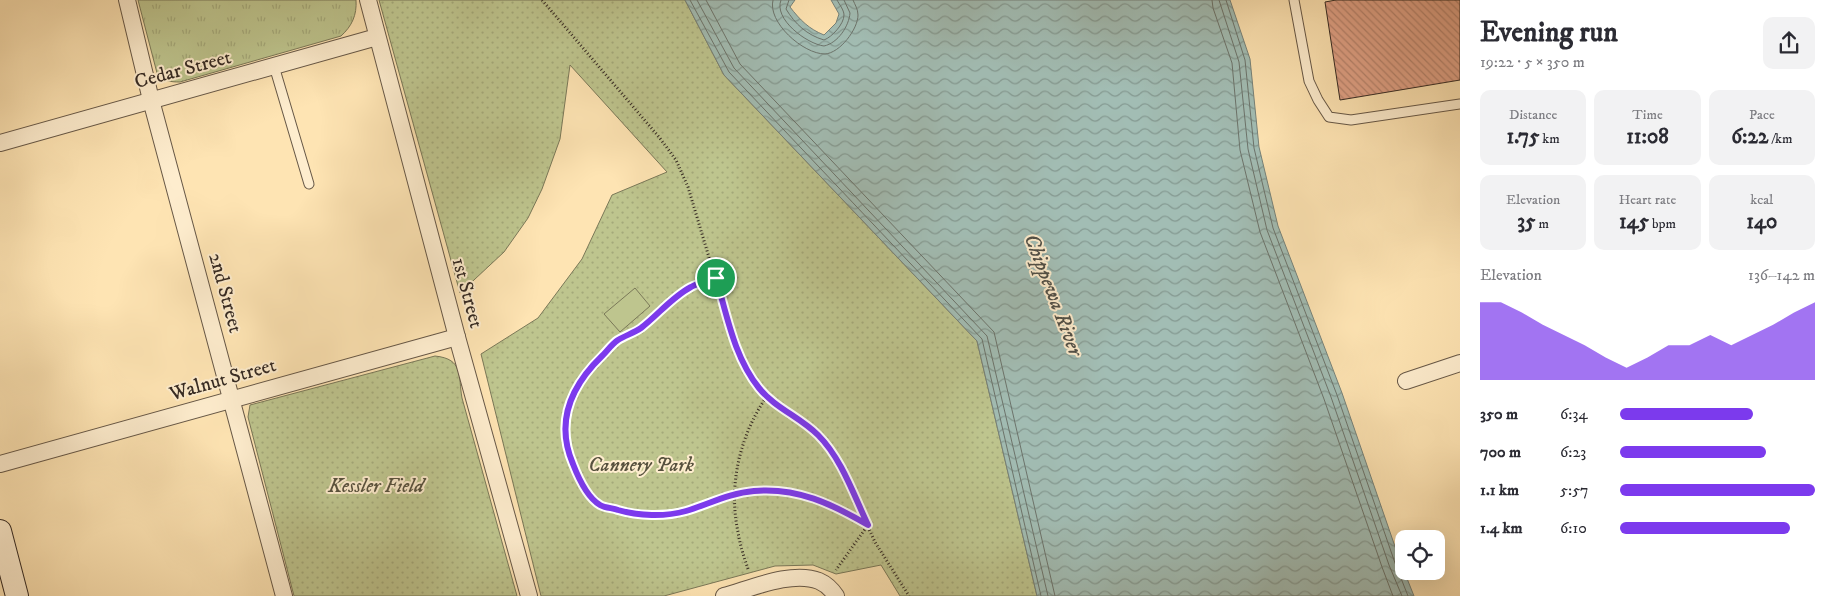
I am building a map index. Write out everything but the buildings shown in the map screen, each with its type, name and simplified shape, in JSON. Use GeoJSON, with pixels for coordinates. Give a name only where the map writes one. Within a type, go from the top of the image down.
{"type":"FeatureCollection","features":[{"type":"Feature","properties":{"kind":"main road"},"geometry":{"type":"LineString","coordinates":[[0,531],[17,596]]}},
{"type":"Feature","properties":{"kind":"street","name":"2nd Street"},"geometry":{"type":"LineString","coordinates":[[127,0],[151,100],[284,596]]}},
{"type":"Feature","properties":{"kind":"street","name":"1st Street"},"geometry":{"type":"LineString","coordinates":[[368,0],[457,337],[529,596]]}},
{"type":"Feature","properties":{"kind":"street","name":"Cedar Street"},"geometry":{"type":"LineString","coordinates":[[0,143],[377,37]]}},
{"type":"Feature","properties":{"kind":"street","name":"Walnut Street"},"geometry":{"type":"LineString","coordinates":[[0,464],[457,337]]}},
{"type":"Feature","properties":{"kind":"street"},"geometry":{"type":"LineString","coordinates":[[1406,381],[1460,363]]}},
{"type":"Feature","properties":{"kind":"street"},"geometry":{"type":"LineString","coordinates":[[724,596],[790,578],[805,578],[819,581],[830,588],[836,596]]}},
{"type":"Feature","properties":{"kind":"lane"},"geometry":{"type":"LineString","coordinates":[[1294,0],[1309,81],[1318,100],[1329,116],[1351,120],[1460,104]]}},
{"type":"Feature","properties":{"kind":"lane"},"geometry":{"type":"LineString","coordinates":[[274,66],[309,184]]}},
{"type":"Feature","properties":{"kind":"path"},"geometry":{"type":"LineString","coordinates":[[542,0],[659,137],[676,160],[688,186],[736,348],[746,370],[767,396],[804,422],[833,453],[875,542],[909,596]]}},
{"type":"Feature","properties":{"kind":"path"},"geometry":{"type":"LineString","coordinates":[[716,278],[691,287],[658,311],[631,335],[618,340],[594,363],[574,390],[566,413],[566,436],[571,459],[582,484],[600,505],[626,512],[654,514],[683,512],[734,494],[757,491],[785,492],[812,498],[837,507],[868,525]]}},
{"type":"Feature","properties":{"kind":"path"},"geometry":{"type":"LineString","coordinates":[[748,570],[737,530],[734,494],[738,460],[745,436],[755,414],[767,396]]}},
{"type":"Feature","properties":{"kind":"path"},"geometry":{"type":"LineString","coordinates":[[836,570],[868,525]]}},
{"type":"Feature","properties":{"kind":"green space"},"geometry":{"type":"Polygon","coordinates":[[[138,0],[356,0],[356,11],[353,20],[341,36],[176,82],[164,79],[157,73],[138,0]]]}},
{"type":"Feature","properties":{"kind":"green space","name":"Cannery Park"},"geometry":{"type":"Polygon","coordinates":[[[379,0],[685,0],[724,75],[977,341],[1037,596],[900,596],[881,565],[836,574],[813,565],[775,566],[664,596],[541,596],[481,354],[538,318],[582,259],[612,195],[667,172],[570,65],[560,139],[542,189],[528,218],[504,252],[460,293],[379,0]]]}},
{"type":"Feature","properties":{"kind":"green space"},"geometry":{"type":"Polygon","coordinates":[[[635,288],[650,306],[620,332],[604,314],[635,288]]]}},
{"type":"Feature","properties":{"kind":"green space","name":"Kessler Field"},"geometry":{"type":"Polygon","coordinates":[[[435,356],[451,361],[458,370],[462,398],[517,596],[294,596],[248,417],[250,405],[435,356]]]}},
{"type":"Feature","properties":{"kind":"water","name":"Chippewa River"},"geometry":{"type":"Polygon","coordinates":[[[685,0],[795,0],[790,7],[794,12],[809,27],[824,35],[836,23],[839,14],[831,0],[1230,0],[1250,59],[1259,147],[1278,226],[1342,393],[1395,547],[1395,580],[1408,580],[1414,596],[1037,596],[977,341],[724,75],[685,0]]]}},
{"type":"Feature","properties":{"kind":"route"},"geometry":{"type":"LineString","coordinates":[[716,278],[736,348],[746,370],[759,388],[774,402],[804,422],[833,453],[868,525],[837,507],[812,498],[785,492],[757,491],[734,494],[683,512],[654,514],[626,512],[600,505],[582,484],[571,459],[566,436],[566,413],[574,390],[594,363],[618,340],[631,335],[658,311],[691,287],[716,278]]}}]}
